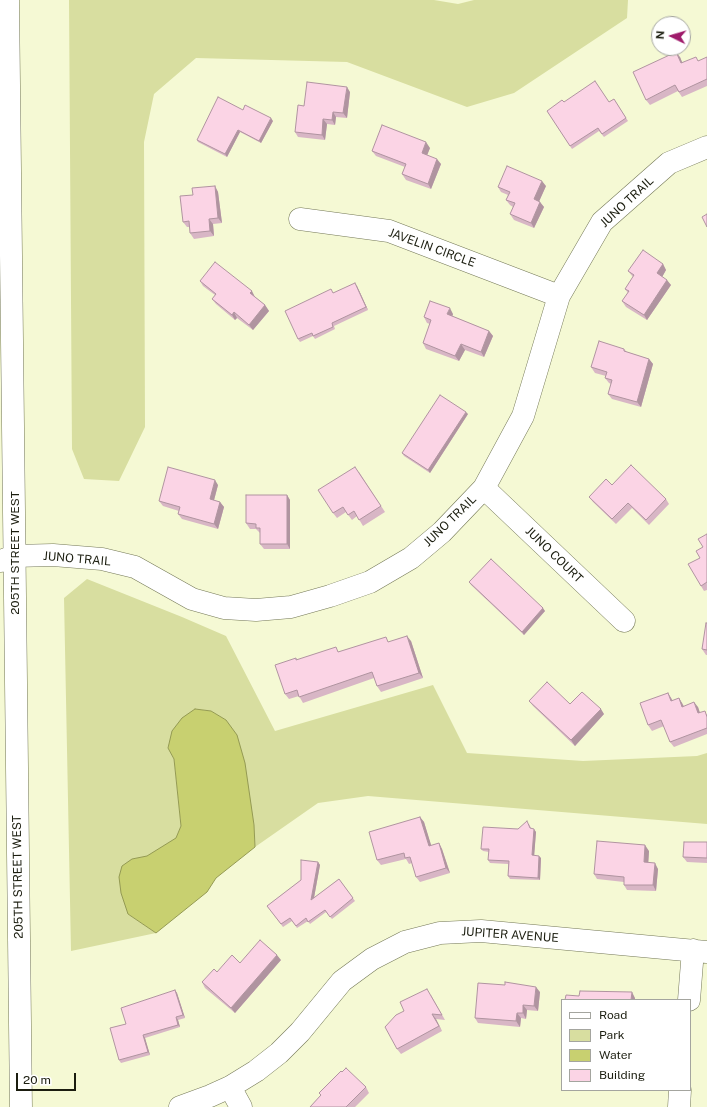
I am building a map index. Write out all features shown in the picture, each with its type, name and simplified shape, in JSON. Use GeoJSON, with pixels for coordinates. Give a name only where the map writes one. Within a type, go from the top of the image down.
{"type":"FeatureCollection","features":[{"type":"Feature","properties":{"kind":"street","name":"205TH STREET WEST"},"geometry":{"type":"LineString","coordinates":[[8,0],[4,154],[7,559],[21,1107]]}},
{"type":"Feature","properties":{"kind":"street","name":"JUNO TRAIL"},"geometry":{"type":"LineString","coordinates":[[7,559],[52,556],[102,559],[135,567],[192,599],[224,608],[256,610],[291,607],[330,596],[370,582],[411,558],[442,532],[484,488],[523,416],[559,296],[602,222],[669,164],[707,147]]}},
{"type":"Feature","properties":{"kind":"street","name":"JAVELIN CIRCLE"},"geometry":{"type":"LineString","coordinates":[[300,219],[389,231],[559,296]]}},
{"type":"Feature","properties":{"kind":"street","name":"JUNO COURT"},"geometry":{"type":"LineString","coordinates":[[484,488],[624,621]]}},
{"type":"Feature","properties":{"kind":"street","name":"JUPITER AVENUE"},"geometry":{"type":"LineString","coordinates":[[180,1107],[230,1087],[256,1071],[279,1053],[300,1032],[342,981],[372,959],[405,942],[440,933],[481,931],[700,951]]}},
{"type":"Feature","properties":{"kind":"street"},"geometry":{"type":"LineString","coordinates":[[689,999],[700,951]]}},
{"type":"Feature","properties":{"kind":"street"},"geometry":{"type":"LineString","coordinates":[[230,1087],[241,1107]]}},
{"type":"Feature","properties":{"kind":"street"},"geometry":{"type":"LineString","coordinates":[[679,1107],[680,1091]]}},
{"type":"Feature","properties":{"kind":"green space"},"geometry":{"type":"Polygon","coordinates":[[[69,0],[434,0],[458,4],[474,0],[628,0],[627,18],[514,93],[467,107],[347,62],[196,58],[154,94],[144,142],[145,427],[119,481],[84,479],[72,449],[69,0]]]}},
{"type":"Feature","properties":{"kind":"green space"},"geometry":{"type":"Polygon","coordinates":[[[87,579],[226,636],[275,731],[433,685],[467,753],[583,761],[697,756],[707,753],[707,824],[368,796],[318,803],[255,847],[254,825],[226,720],[211,711],[195,709],[168,747],[174,759],[181,826],[176,839],[147,857],[132,859],[128,914],[156,933],[71,951],[64,598],[87,579]]]}},
{"type":"Feature","properties":{"kind":"water"},"geometry":{"type":"Polygon","coordinates":[[[195,709],[211,711],[226,720],[237,735],[245,763],[254,825],[255,847],[216,878],[207,892],[156,933],[128,914],[121,893],[119,877],[122,866],[132,859],[147,856],[176,838],[181,826],[174,759],[168,748],[172,731],[182,718],[195,709]]]}},
{"type":"Feature","properties":{"kind":"building"},"geometry":{"type":"Polygon","coordinates":[[[667,56],[678,56],[681,63],[696,57],[698,61],[707,57],[707,79],[679,92],[675,85],[646,100],[633,72],[667,56]]]}},
{"type":"Feature","properties":{"kind":"building"},"geometry":{"type":"Polygon","coordinates":[[[595,81],[609,102],[614,99],[626,118],[602,134],[598,128],[570,146],[547,111],[562,100],[564,102],[595,81]]]}},
{"type":"Feature","properties":{"kind":"building"},"geometry":{"type":"Polygon","coordinates":[[[307,82],[347,87],[343,113],[333,112],[332,120],[323,119],[322,135],[295,132],[298,105],[304,106],[307,82]]]}},
{"type":"Feature","properties":{"kind":"building"},"geometry":{"type":"Polygon","coordinates":[[[218,97],[243,110],[245,105],[271,118],[259,141],[238,130],[225,154],[197,140],[218,97]]]}},
{"type":"Feature","properties":{"kind":"building"},"geometry":{"type":"Polygon","coordinates":[[[382,125],[426,142],[422,153],[437,159],[428,184],[402,174],[406,164],[372,151],[382,125]]]}},
{"type":"Feature","properties":{"kind":"building"},"geometry":{"type":"Polygon","coordinates":[[[507,166],[542,181],[534,199],[540,202],[531,223],[510,214],[515,203],[506,200],[510,192],[498,187],[507,166]]]}},
{"type":"Feature","properties":{"kind":"building"},"geometry":{"type":"Polygon","coordinates":[[[215,186],[218,218],[209,219],[210,231],[190,233],[189,221],[183,222],[180,196],[193,195],[192,188],[215,186]]]}},
{"type":"Feature","properties":{"kind":"building"},"geometry":{"type":"Polygon","coordinates":[[[707,214],[707,227],[702,217],[707,214]]]}},
{"type":"Feature","properties":{"kind":"building"},"geometry":{"type":"Polygon","coordinates":[[[643,250],[663,264],[657,273],[667,280],[644,315],[622,301],[629,291],[625,289],[634,275],[628,271],[643,250]]]}},
{"type":"Feature","properties":{"kind":"building"},"geometry":{"type":"Polygon","coordinates":[[[215,262],[252,291],[250,293],[265,305],[249,325],[234,312],[232,315],[212,299],[216,294],[200,281],[215,262]]]}},
{"type":"Feature","properties":{"kind":"building"},"geometry":{"type":"Polygon","coordinates":[[[355,283],[366,307],[332,323],[333,327],[313,336],[312,333],[298,339],[285,311],[331,289],[333,293],[355,283]]]}},
{"type":"Feature","properties":{"kind":"building"},"geometry":{"type":"Polygon","coordinates":[[[430,301],[450,308],[447,314],[489,331],[481,352],[461,344],[455,356],[423,343],[431,320],[424,317],[430,301]]]}},
{"type":"Feature","properties":{"kind":"building"},"geometry":{"type":"Polygon","coordinates":[[[599,341],[649,359],[637,402],[608,394],[612,380],[605,378],[607,372],[591,367],[599,341]]]}},
{"type":"Feature","properties":{"kind":"building"},"geometry":{"type":"Polygon","coordinates":[[[440,395],[466,412],[428,470],[402,453],[440,395]]]}},
{"type":"Feature","properties":{"kind":"building"},"geometry":{"type":"Polygon","coordinates":[[[631,465],[666,499],[646,520],[628,503],[612,519],[589,497],[606,479],[612,485],[631,465]]]}},
{"type":"Feature","properties":{"kind":"building"},"geometry":{"type":"Polygon","coordinates":[[[168,467],[215,480],[210,499],[220,502],[214,524],[178,514],[180,507],[159,501],[168,467]]]}},
{"type":"Feature","properties":{"kind":"building"},"geometry":{"type":"Polygon","coordinates":[[[355,467],[381,506],[359,520],[354,511],[348,515],[343,507],[333,513],[318,490],[355,467]]]}},
{"type":"Feature","properties":{"kind":"building"},"geometry":{"type":"Polygon","coordinates":[[[246,495],[287,495],[287,544],[260,544],[260,528],[256,528],[256,524],[246,523],[246,495]]]}},
{"type":"Feature","properties":{"kind":"building"},"geometry":{"type":"Polygon","coordinates":[[[707,534],[707,582],[701,586],[688,564],[700,558],[696,551],[703,547],[698,539],[707,534]]]}},
{"type":"Feature","properties":{"kind":"building"},"geometry":{"type":"Polygon","coordinates":[[[491,559],[543,608],[522,632],[469,582],[491,559]]]}},
{"type":"Feature","properties":{"kind":"building"},"geometry":{"type":"Polygon","coordinates":[[[707,623],[707,650],[702,649],[707,623]]]}},
{"type":"Feature","properties":{"kind":"building"},"geometry":{"type":"Polygon","coordinates":[[[407,636],[419,673],[377,686],[372,672],[299,697],[297,690],[285,694],[275,665],[336,647],[338,652],[386,637],[388,642],[407,636]]]}},
{"type":"Feature","properties":{"kind":"building"},"geometry":{"type":"Polygon","coordinates":[[[547,682],[570,704],[582,692],[601,709],[571,740],[529,701],[547,682]]]}},
{"type":"Feature","properties":{"kind":"building"},"geometry":{"type":"Polygon","coordinates":[[[668,693],[671,701],[679,698],[682,707],[694,702],[698,713],[705,711],[707,717],[707,728],[670,742],[661,720],[648,725],[640,703],[668,693]]]}},
{"type":"Feature","properties":{"kind":"building"},"geometry":{"type":"Polygon","coordinates":[[[420,817],[429,846],[439,843],[446,868],[416,877],[410,857],[405,858],[404,853],[377,860],[369,832],[420,817]]]}},
{"type":"Feature","properties":{"kind":"building"},"geometry":{"type":"Polygon","coordinates":[[[527,821],[530,828],[534,829],[532,855],[539,856],[538,878],[508,876],[509,861],[488,860],[489,849],[481,849],[483,827],[518,829],[527,821]]]}},
{"type":"Feature","properties":{"kind":"building"},"geometry":{"type":"Polygon","coordinates":[[[597,841],[645,845],[644,862],[655,863],[653,885],[624,885],[624,877],[594,874],[597,841]]]}},
{"type":"Feature","properties":{"kind":"building"},"geometry":{"type":"Polygon","coordinates":[[[684,842],[707,842],[707,858],[683,857],[684,842]]]}},
{"type":"Feature","properties":{"kind":"building"},"geometry":{"type":"Polygon","coordinates":[[[301,860],[318,862],[311,900],[339,879],[353,898],[330,917],[325,910],[308,922],[306,918],[296,926],[290,918],[281,924],[267,906],[301,880],[301,860]]]}},
{"type":"Feature","properties":{"kind":"building"},"geometry":{"type":"Polygon","coordinates":[[[260,940],[277,955],[231,1008],[202,982],[214,969],[217,972],[232,955],[240,963],[260,940]]]}},
{"type":"Feature","properties":{"kind":"building"},"geometry":{"type":"Polygon","coordinates":[[[505,982],[536,987],[534,1006],[523,1005],[523,1013],[517,1013],[516,1021],[475,1018],[478,983],[505,985],[505,982]]]}},
{"type":"Feature","properties":{"kind":"building"},"geometry":{"type":"Polygon","coordinates":[[[427,989],[442,1015],[432,1014],[439,1026],[397,1049],[385,1027],[396,1015],[404,1011],[400,1002],[427,989]]]}},
{"type":"Feature","properties":{"kind":"building"},"geometry":{"type":"Polygon","coordinates":[[[175,990],[183,1015],[176,1017],[178,1025],[143,1035],[148,1052],[119,1060],[110,1028],[126,1024],[121,1008],[175,990]]]}},
{"type":"Feature","properties":{"kind":"building"},"geometry":{"type":"Polygon","coordinates":[[[580,991],[632,992],[631,999],[565,999],[566,995],[579,996],[580,991]]]}},
{"type":"Feature","properties":{"kind":"building"},"geometry":{"type":"Polygon","coordinates":[[[346,1068],[366,1087],[346,1107],[310,1107],[321,1095],[319,1093],[346,1068]]]}}]}
